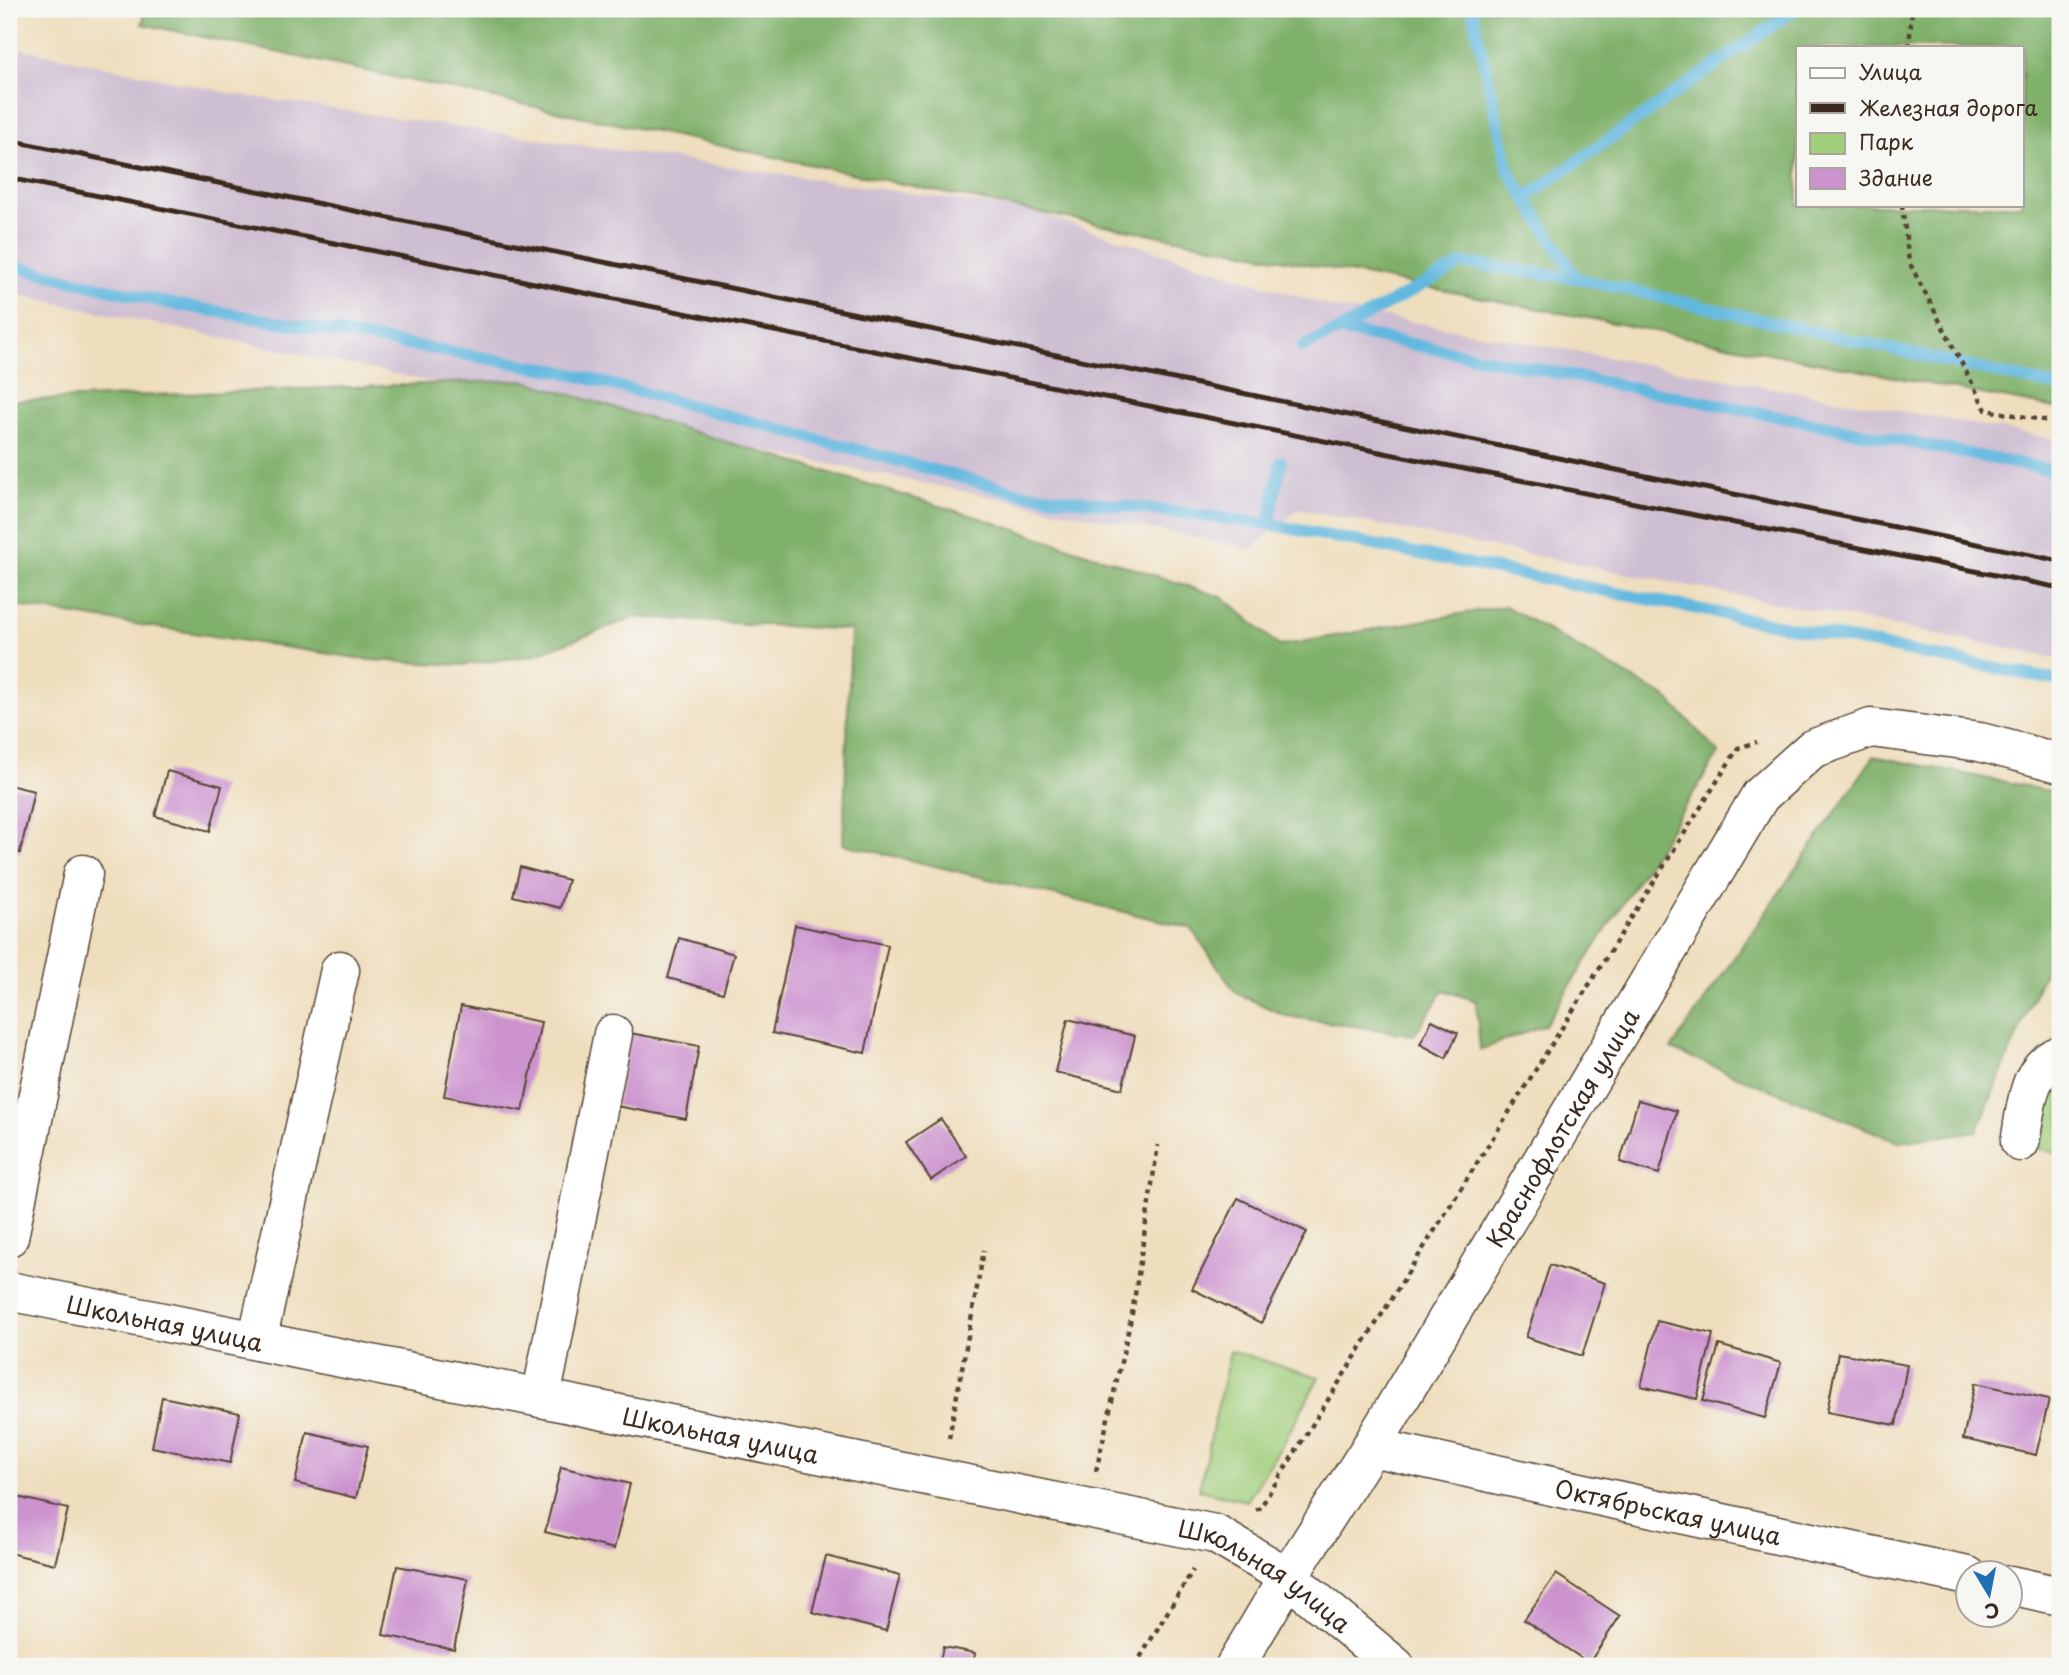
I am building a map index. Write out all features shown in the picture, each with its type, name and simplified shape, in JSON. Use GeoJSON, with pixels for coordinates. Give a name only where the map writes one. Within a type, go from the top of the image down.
{"type":"FeatureCollection","features":[{"type":"Feature","properties":{"kind":"street","name":"Краснофлотская улица"},"geometry":{"type":"LineString","coordinates":[[1235,1666],[1371,1447],[1760,796],[1812,749],[1871,728],[1980,743],[2060,763]]}},
{"type":"Feature","properties":{"kind":"street"},"geometry":{"type":"LineString","coordinates":[[9,1237],[83,874]]}},
{"type":"Feature","properties":{"kind":"street"},"geometry":{"type":"LineString","coordinates":[[257,1341],[340,971]]}},
{"type":"Feature","properties":{"kind":"street"},"geometry":{"type":"LineString","coordinates":[[541,1398],[613,1034]]}},
{"type":"Feature","properties":{"kind":"street"},"geometry":{"type":"LineString","coordinates":[[2020,1142],[2032,1079],[2052,1058],[2060,1055]]}},
{"type":"Feature","properties":{"kind":"street","name":"Школьная улица"},"geometry":{"type":"LineString","coordinates":[[9,1290],[1215,1534],[1288,1577],[1395,1666]]}},
{"type":"Feature","properties":{"kind":"street","name":"Октябрьская улица"},"geometry":{"type":"LineString","coordinates":[[1371,1447],[1954,1573]]}},
{"type":"Feature","properties":{"kind":"street"},"geometry":{"type":"LineString","coordinates":[[2024,1588],[2060,1596]]}},
{"type":"Feature","properties":{"kind":"path"},"geometry":{"type":"LineString","coordinates":[[1909,46],[1912,9]]}},
{"type":"Feature","properties":{"kind":"path"},"geometry":{"type":"LineString","coordinates":[[1902,206],[1909,262],[1986,410],[2060,423]]}},
{"type":"Feature","properties":{"kind":"path"},"geometry":{"type":"LineString","coordinates":[[1135,1666],[1215,1534],[1260,1508],[1738,748],[1771,738],[1812,749]]}},
{"type":"Feature","properties":{"kind":"path"},"geometry":{"type":"LineString","coordinates":[[1087,1508],[1132,1314],[1158,1145]]}},
{"type":"Feature","properties":{"kind":"path"},"geometry":{"type":"LineString","coordinates":[[941,1479],[984,1250]]}},
{"type":"Feature","properties":{"kind":"shaded area"},"geometry":{"type":"Polygon","coordinates":[[[9,46],[240,95],[1031,211],[1332,307],[2060,440],[2060,659],[1299,509],[1251,549],[645,427],[9,293],[9,46]]]}},
{"type":"Feature","properties":{"kind":"green space"},"geometry":{"type":"Polygon","coordinates":[[[146,9],[2060,9],[2060,409],[1031,211],[142,24],[146,9]]]}},
{"type":"Feature","properties":{"kind":"green space"},"geometry":{"type":"Polygon","coordinates":[[[522,380],[983,519],[1224,598],[1279,646],[1505,606],[1667,698],[1719,753],[1545,1025],[1480,1050],[1476,1001],[1444,990],[1414,1035],[1286,1016],[1236,993],[1191,928],[843,844],[851,630],[636,617],[531,656],[460,665],[370,660],[9,605],[9,401],[522,380]]]}},
{"type":"Feature","properties":{"kind":"green space"},"geometry":{"type":"Polygon","coordinates":[[[1874,756],[2060,793],[2060,934],[1977,1131],[1899,1142],[1671,1049],[1874,756]]]}},
{"type":"Feature","properties":{"kind":"green space"},"geometry":{"type":"Polygon","coordinates":[[[2060,1090],[2060,1153],[2039,1149],[2049,1096],[2060,1090]]]}},
{"type":"Feature","properties":{"kind":"green space"},"geometry":{"type":"Polygon","coordinates":[[[1230,1351],[1319,1377],[1284,1442],[1247,1501],[1199,1490],[1230,1351]]]}},
{"type":"Feature","properties":{"kind":"building"},"geometry":{"type":"Polygon","coordinates":[[[167,771],[222,786],[210,831],[155,816],[167,771]]]}},
{"type":"Feature","properties":{"kind":"building"},"geometry":{"type":"Polygon","coordinates":[[[9,785],[34,791],[20,853],[9,850],[9,785]]]}},
{"type":"Feature","properties":{"kind":"building"},"geometry":{"type":"Polygon","coordinates":[[[520,867],[568,880],[560,908],[513,896],[520,867]]]}},
{"type":"Feature","properties":{"kind":"building"},"geometry":{"type":"Polygon","coordinates":[[[795,925],[888,945],[865,1053],[772,1033],[795,925]]]}},
{"type":"Feature","properties":{"kind":"building"},"geometry":{"type":"Polygon","coordinates":[[[679,938],[734,954],[723,993],[668,978],[679,938]]]}},
{"type":"Feature","properties":{"kind":"building"},"geometry":{"type":"Polygon","coordinates":[[[461,1006],[541,1022],[523,1111],[444,1096],[461,1006]]]}},
{"type":"Feature","properties":{"kind":"building"},"geometry":{"type":"Polygon","coordinates":[[[1068,1019],[1135,1036],[1122,1089],[1055,1072],[1068,1019]]]}},
{"type":"Feature","properties":{"kind":"building"},"geometry":{"type":"Polygon","coordinates":[[[1432,1020],[1458,1033],[1446,1058],[1420,1044],[1432,1020]]]}},
{"type":"Feature","properties":{"kind":"building"},"geometry":{"type":"Polygon","coordinates":[[[630,1033],[699,1046],[686,1119],[616,1106],[630,1033]]]}},
{"type":"Feature","properties":{"kind":"building"},"geometry":{"type":"Polygon","coordinates":[[[1638,1100],[1677,1111],[1659,1174],[1620,1162],[1638,1100]]]}},
{"type":"Feature","properties":{"kind":"building"},"geometry":{"type":"Polygon","coordinates":[[[941,1119],[966,1156],[931,1180],[906,1142],[941,1119]]]}},
{"type":"Feature","properties":{"kind":"building"},"geometry":{"type":"Polygon","coordinates":[[[1238,1198],[1307,1232],[1261,1323],[1192,1289],[1238,1198]]]}},
{"type":"Feature","properties":{"kind":"building"},"geometry":{"type":"Polygon","coordinates":[[[1550,1265],[1605,1283],[1582,1356],[1526,1337],[1550,1265]]]}},
{"type":"Feature","properties":{"kind":"building"},"geometry":{"type":"Polygon","coordinates":[[[1657,1321],[1713,1334],[1697,1399],[1641,1386],[1657,1321]]]}},
{"type":"Feature","properties":{"kind":"building"},"geometry":{"type":"Polygon","coordinates":[[[1719,1345],[1781,1363],[1765,1418],[1703,1401],[1719,1345]]]}},
{"type":"Feature","properties":{"kind":"building"},"geometry":{"type":"Polygon","coordinates":[[[1838,1353],[1907,1365],[1896,1425],[1827,1412],[1838,1353]]]}},
{"type":"Feature","properties":{"kind":"building"},"geometry":{"type":"Polygon","coordinates":[[[1975,1383],[2049,1399],[2036,1455],[1963,1439],[1975,1383]]]}},
{"type":"Feature","properties":{"kind":"building"},"geometry":{"type":"Polygon","coordinates":[[[162,1397],[240,1413],[230,1463],[152,1447],[162,1397]]]}},
{"type":"Feature","properties":{"kind":"building"},"geometry":{"type":"Polygon","coordinates":[[[307,1432],[368,1446],[356,1498],[295,1483],[307,1432]]]}},
{"type":"Feature","properties":{"kind":"building"},"geometry":{"type":"Polygon","coordinates":[[[561,1467],[630,1484],[614,1549],[545,1532],[561,1467]]]}},
{"type":"Feature","properties":{"kind":"building"},"geometry":{"type":"Polygon","coordinates":[[[9,1495],[68,1509],[55,1564],[9,1553],[9,1495]]]}},
{"type":"Feature","properties":{"kind":"building"},"geometry":{"type":"Polygon","coordinates":[[[826,1556],[900,1575],[886,1631],[812,1612],[826,1556]]]}},
{"type":"Feature","properties":{"kind":"building"},"geometry":{"type":"Polygon","coordinates":[[[397,1566],[468,1579],[454,1649],[383,1635],[397,1566]]]}},
{"type":"Feature","properties":{"kind":"building"},"geometry":{"type":"Polygon","coordinates":[[[1556,1574],[1620,1616],[1589,1663],[1524,1620],[1556,1574]]]}},
{"type":"Feature","properties":{"kind":"building"},"geometry":{"type":"Polygon","coordinates":[[[943,1647],[975,1653],[973,1666],[939,1666],[943,1647]]]}},
{"type":"Feature","properties":{"kind":"waterway"},"geometry":{"type":"LineString","coordinates":[[1472,9],[1509,172],[1576,278]]}},
{"type":"Feature","properties":{"kind":"waterway"},"geometry":{"type":"LineString","coordinates":[[1525,198],[1796,9]]}},
{"type":"Feature","properties":{"kind":"waterway"},"geometry":{"type":"LineString","coordinates":[[1302,347],[1340,330],[1463,263],[1576,278],[2060,387]]}},
{"type":"Feature","properties":{"kind":"waterway"},"geometry":{"type":"LineString","coordinates":[[9,265],[167,303],[560,371],[1020,493],[1269,524],[2060,681]]}},
{"type":"Feature","properties":{"kind":"waterway"},"geometry":{"type":"LineString","coordinates":[[1340,330],[2060,472]]}},
{"type":"Feature","properties":{"kind":"waterway"},"geometry":{"type":"LineString","coordinates":[[1269,524],[1281,462]]}},
{"type":"Feature","properties":{"kind":"railway"},"geometry":{"type":"LineString","coordinates":[[9,140],[2060,561]]}},
{"type":"Feature","properties":{"kind":"railway"},"geometry":{"type":"LineString","coordinates":[[9,178],[2060,588]]}}]}
